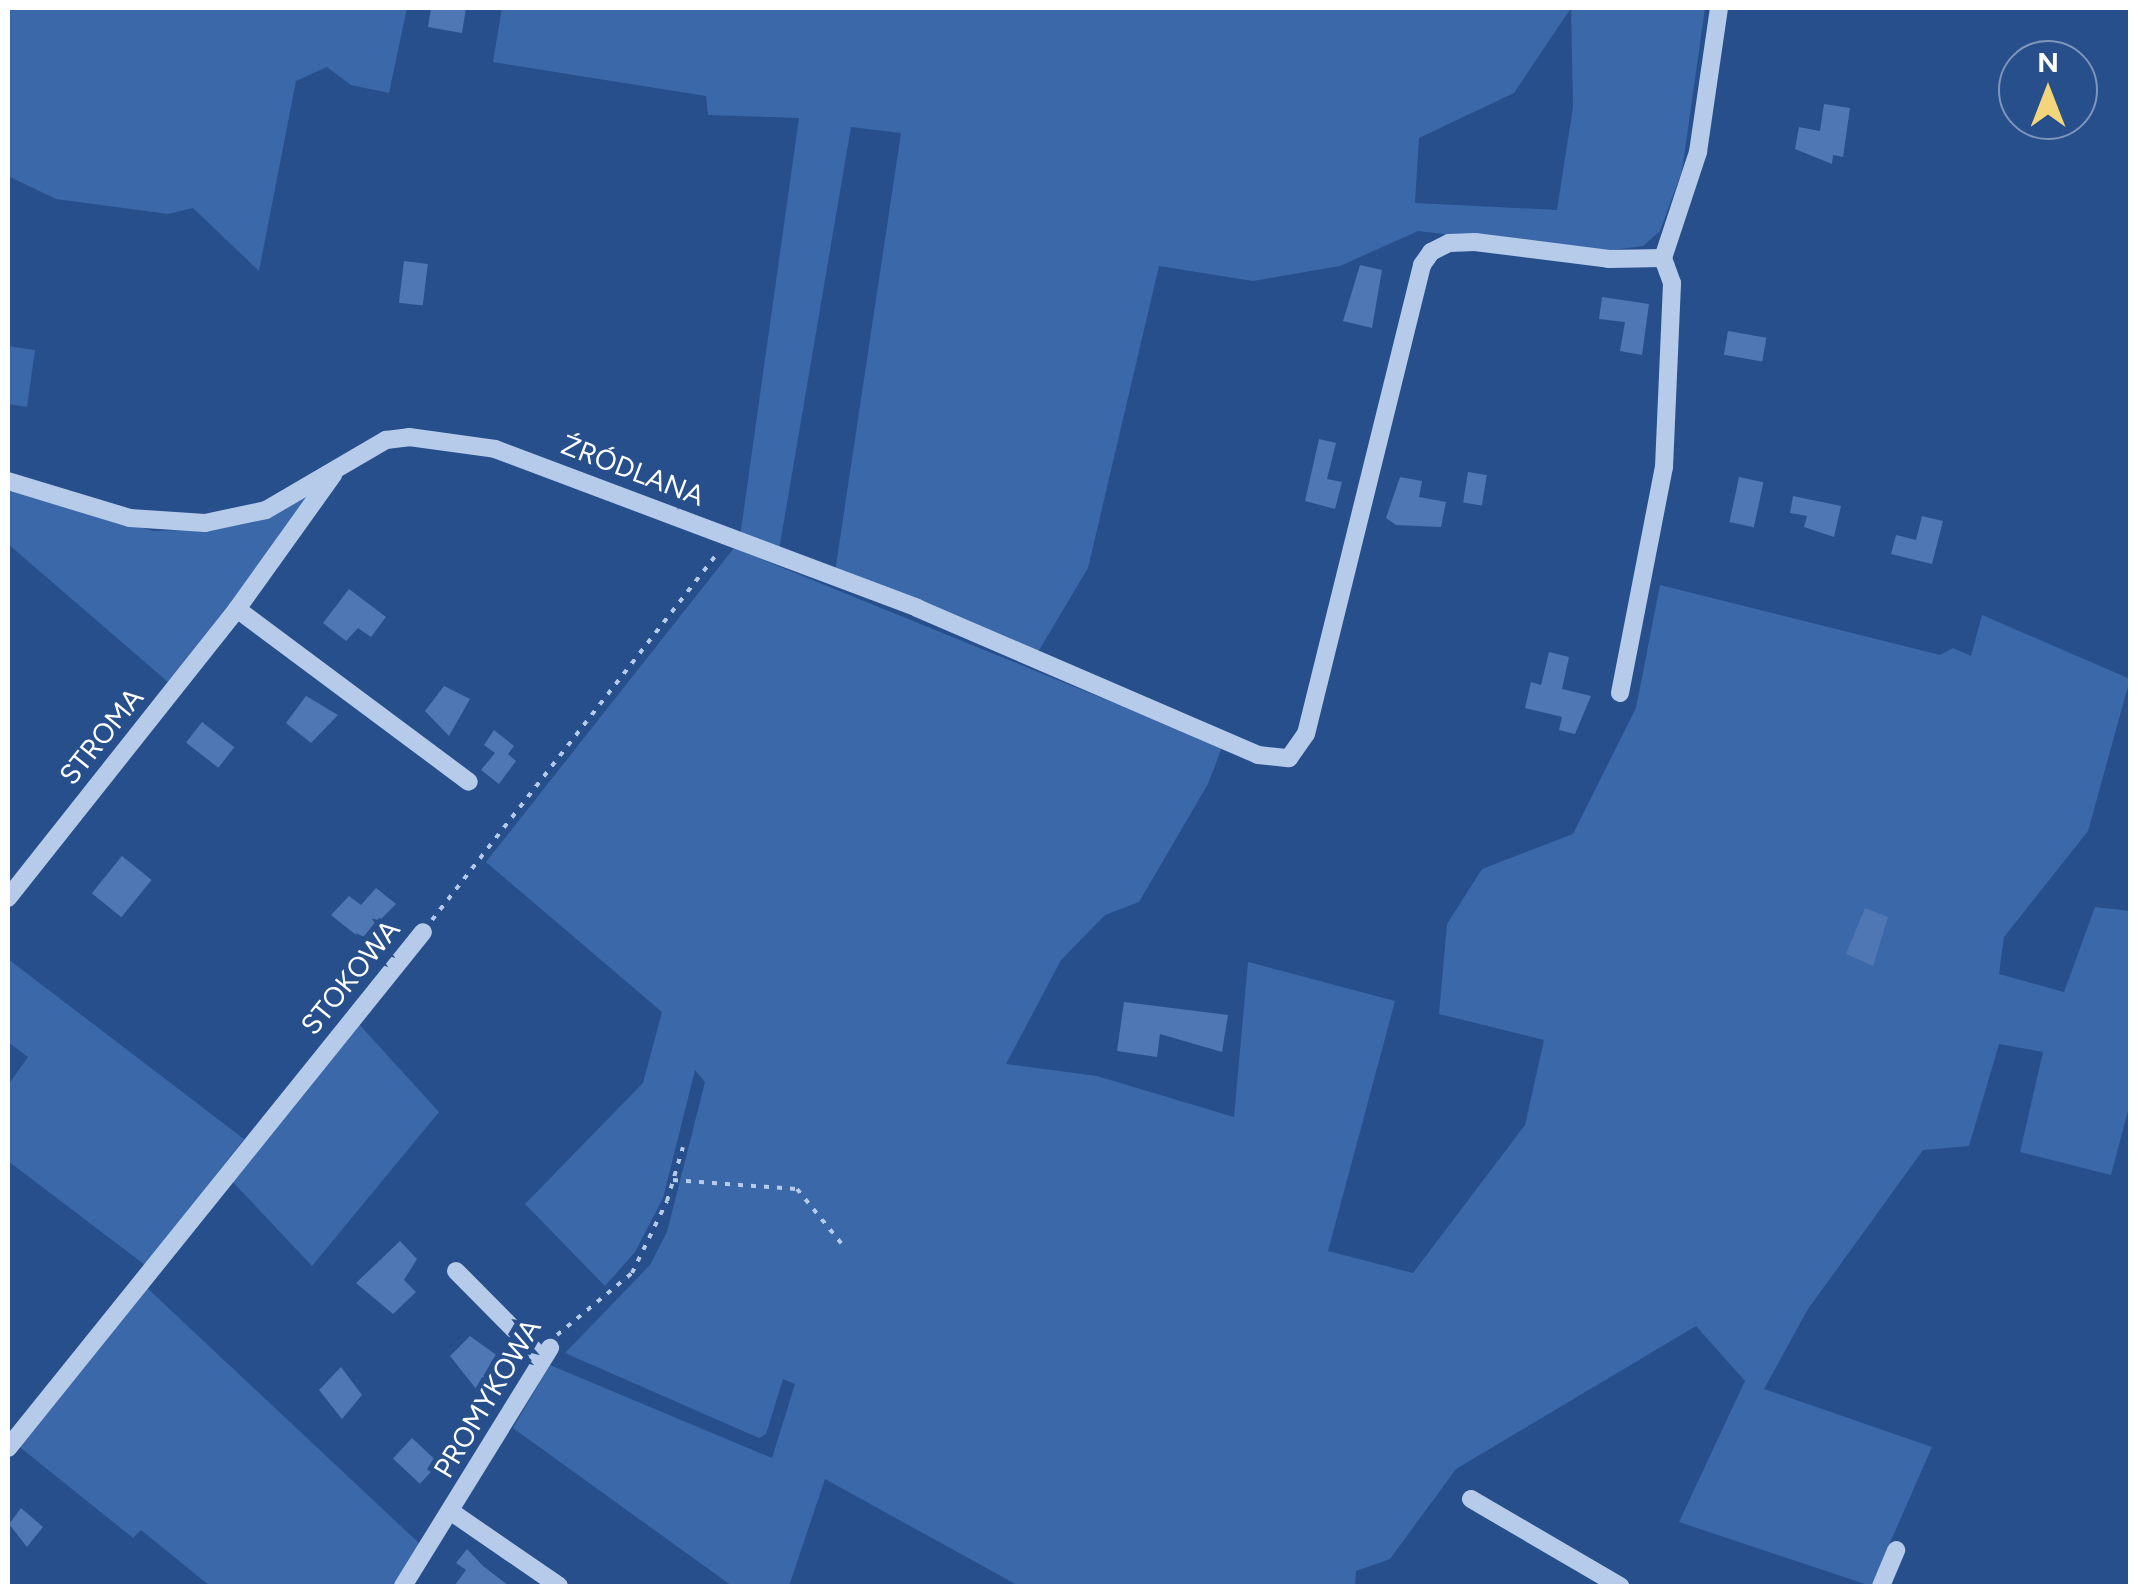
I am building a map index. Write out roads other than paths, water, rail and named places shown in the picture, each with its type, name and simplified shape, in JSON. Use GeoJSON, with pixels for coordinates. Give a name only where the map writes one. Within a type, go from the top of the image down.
{"type":"FeatureCollection","features":[{"type":"Feature","properties":{"kind":"street"},"geometry":{"type":"LineString","coordinates":[[1620,693],[1664,467],[1672,283],[1663,258],[1698,152],[1719,8]]}},
{"type":"Feature","properties":{"kind":"street","name":"ŹRÓDLANA"},"geometry":{"type":"LineString","coordinates":[[8,481],[130,518],[205,522],[266,510],[370,446],[409,436],[496,449],[730,537],[1273,760],[1289,758],[1306,734],[1410,306],[1431,252],[1475,242],[1609,259],[1663,258]]}},
{"type":"Feature","properties":{"kind":"street","name":"STROMA"},"geometry":{"type":"LineString","coordinates":[[8,898],[237,609],[336,470]]}},
{"type":"Feature","properties":{"kind":"street"},"geometry":{"type":"LineString","coordinates":[[237,609],[469,782]]}},
{"type":"Feature","properties":{"kind":"street","name":"STOKOWA"},"geometry":{"type":"LineString","coordinates":[[8,1448],[423,932]]}},
{"type":"Feature","properties":{"kind":"street","name":"PROMYKOWA"},"geometry":{"type":"LineString","coordinates":[[403,1586],[546,1353],[456,1271]]}},
{"type":"Feature","properties":{"kind":"street"},"geometry":{"type":"LineString","coordinates":[[1471,1499],[1620,1586]]}},
{"type":"Feature","properties":{"kind":"street"},"geometry":{"type":"LineString","coordinates":[[450,1512],[559,1586]]}},
{"type":"Feature","properties":{"kind":"street"},"geometry":{"type":"LineString","coordinates":[[1881,1586],[1896,1550]]}}]}
